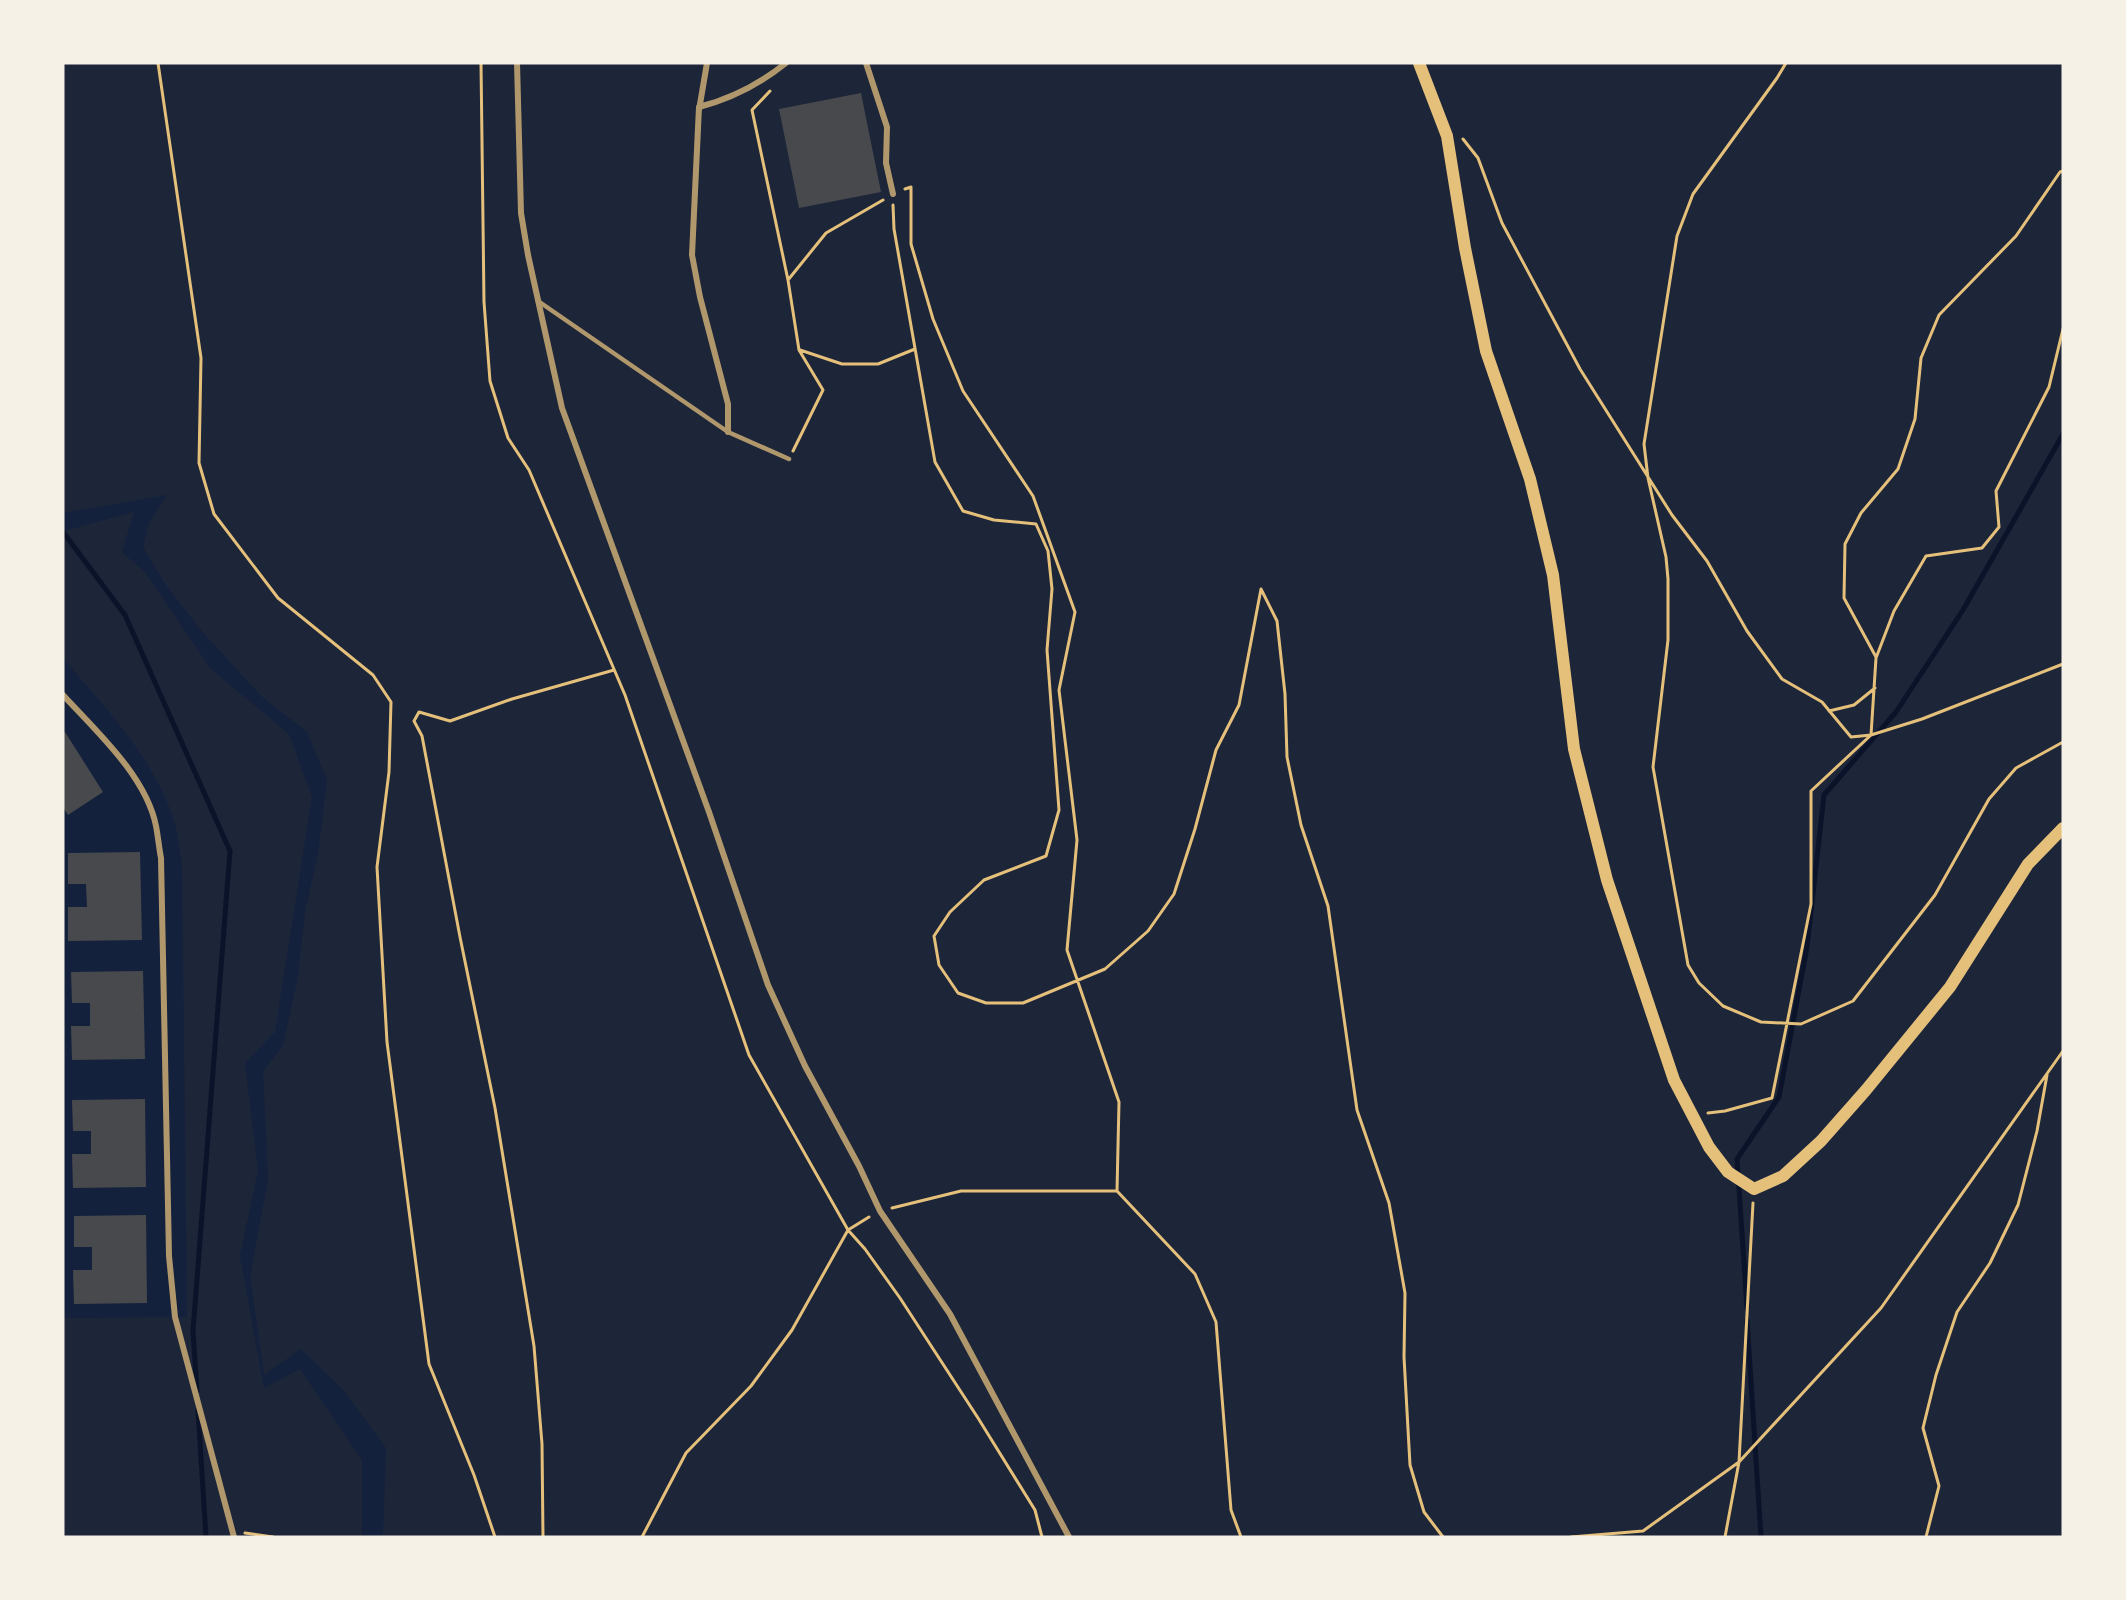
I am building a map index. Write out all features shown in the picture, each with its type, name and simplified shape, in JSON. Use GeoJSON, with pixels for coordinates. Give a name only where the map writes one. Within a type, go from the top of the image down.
{"type":"FeatureCollection","features":[{"type":"Feature","properties":{"kind":"main road"},"geometry":{"type":"LineString","coordinates":[[1419,63],[1447,136],[1465,248],[1486,351],[1530,479],[1553,574],[1574,749],[1606,880],[1674,1080],[1709,1147],[1728,1172],[1754,1189],[1784,1176],[1821,1141],[1950,987],[2028,864],[2063,828]]}},
{"type":"Feature","properties":{"kind":"street"},"geometry":{"type":"LineString","coordinates":[[517,63],[521,213],[562,408],[709,812],[768,985],[805,1066],[859,1166],[880,1211],[950,1314],[1069,1537]]}},
{"type":"Feature","properties":{"kind":"street"},"geometry":{"type":"LineString","coordinates":[[697,142],[699,107],[707,63]]}},
{"type":"Feature","properties":{"kind":"street"},"geometry":{"type":"LineString","coordinates":[[699,107],[720,101],[766,79],[786,63]]}},
{"type":"Feature","properties":{"kind":"street"},"geometry":{"type":"LineString","coordinates":[[866,63],[887,127],[886,163],[893,194]]}},
{"type":"Feature","properties":{"kind":"street"},"geometry":{"type":"LineString","coordinates":[[699,107],[692,255],[700,297],[726,396],[728,432]]}},
{"type":"Feature","properties":{"kind":"street"},"geometry":{"type":"LineString","coordinates":[[63,695],[105,740],[129,771],[144,794],[156,824],[160,858],[169,1256],[175,1317],[233,1534]]}},
{"type":"Feature","properties":{"kind":"lane"},"geometry":{"type":"LineString","coordinates":[[538,301],[728,432],[789,459]]}},
{"type":"Feature","properties":{"kind":"path"},"geometry":{"type":"LineString","coordinates":[[158,63],[201,358],[199,463],[214,514],[279,598],[373,675],[391,702],[389,772],[377,867],[387,1042],[429,1364],[474,1475],[495,1537]]}},
{"type":"Feature","properties":{"kind":"path"},"geometry":{"type":"LineString","coordinates":[[481,63],[484,302],[490,381],[508,438],[529,470],[625,695],[749,1055],[848,1230],[900,1298],[1035,1510],[1042,1537]]}},
{"type":"Feature","properties":{"kind":"path"},"geometry":{"type":"LineString","coordinates":[[1786,63],[1778,78],[1693,194],[1677,236],[1644,444],[1648,478],[1666,557],[1668,579],[1668,640],[1653,767],[1688,965],[1698,983],[1723,1006],[1761,1022],[1801,1024],[1853,1001],[1935,895],[1989,799],[2016,768],[2063,742]]}},
{"type":"Feature","properties":{"kind":"path"},"geometry":{"type":"LineString","coordinates":[[776,85],[752,110],[788,280],[799,350],[823,390],[789,459]]}},
{"type":"Feature","properties":{"kind":"path"},"geometry":{"type":"LineString","coordinates":[[1447,136],[1459,133],[1478,158],[1502,223],[1580,369],[1671,515],[1707,561],[1747,631],[1782,679],[1822,702],[1851,737],[1872,735],[1922,719],[2063,664]]}},
{"type":"Feature","properties":{"kind":"path"},"geometry":{"type":"LineString","coordinates":[[1876,658],[1844,598],[1845,544],[1861,513],[1898,469],[1915,419],[1921,358],[1940,315],[2016,236],[2060,172],[2063,171]]}},
{"type":"Feature","properties":{"kind":"path"},"geometry":{"type":"LineString","coordinates":[[788,280],[826,233],[893,194],[911,187],[911,244],[933,319],[963,391],[1033,496],[1075,612],[1059,690],[1077,840],[1067,950],[1119,1102],[1117,1191],[1195,1274],[1216,1322],[1231,1510],[1241,1537]]}},
{"type":"Feature","properties":{"kind":"path"},"geometry":{"type":"LineString","coordinates":[[893,194],[894,229],[935,462],[963,511],[994,520],[1036,524],[1048,551],[1052,589],[1047,650],[1059,810],[1046,856],[984,880],[950,912],[934,936],[939,965],[958,993],[986,1003],[1023,1003],[1105,969],[1148,931],[1174,894],[1195,829],[1216,750],[1239,705],[1262,589],[1277,621],[1285,694],[1287,756],[1301,825],[1328,906],[1357,1110],[1389,1203],[1405,1293],[1404,1358],[1410,1465],[1424,1512],[1443,1537]]}},
{"type":"Feature","properties":{"kind":"path"},"geometry":{"type":"LineString","coordinates":[[1695,1120],[1710,1112],[1725,1111],[1772,1098],[1789,1023],[1811,904],[1811,791],[1872,735],[1876,658],[1894,611],[1926,555],[1982,548],[1999,527],[1996,491],[2049,387],[2063,329]]}},
{"type":"Feature","properties":{"kind":"path"},"geometry":{"type":"LineString","coordinates":[[799,350],[842,364],[878,364],[915,349]]}},
{"type":"Feature","properties":{"kind":"path"},"geometry":{"type":"LineString","coordinates":[[543,1537],[542,1444],[534,1346],[495,1108],[422,736],[414,721],[418,712],[450,721],[512,699],[614,670]]}},
{"type":"Feature","properties":{"kind":"path"},"geometry":{"type":"LineString","coordinates":[[1829,711],[1854,705],[1875,688]]}},
{"type":"Feature","properties":{"kind":"path"},"geometry":{"type":"LineString","coordinates":[[1571,1537],[1643,1531],[1739,1462],[1881,1308],[2063,1051]]}},
{"type":"Feature","properties":{"kind":"path"},"geometry":{"type":"LineString","coordinates":[[1926,1537],[1939,1486],[1923,1428],[1936,1375],[1957,1312],[1990,1263],[2018,1205],[2037,1131],[2047,1073]]}},
{"type":"Feature","properties":{"kind":"path"},"geometry":{"type":"LineString","coordinates":[[1725,1537],[1739,1462],[1754,1189]]}},
{"type":"Feature","properties":{"kind":"path"},"geometry":{"type":"LineString","coordinates":[[642,1537],[686,1453],[751,1386],[792,1330],[848,1230],[880,1211],[961,1191],[1117,1191]]}},
{"type":"Feature","properties":{"kind":"path"},"geometry":{"type":"LineString","coordinates":[[233,1534],[273,1537]]}},
{"type":"Feature","properties":{"kind":"shaded area"},"geometry":{"type":"Polygon","coordinates":[[[63,63],[2063,63],[2063,1537],[383,1537],[386,1448],[344,1391],[301,1349],[264,1375],[250,1276],[268,1179],[263,1071],[283,1046],[298,976],[305,911],[318,854],[327,780],[307,732],[262,697],[199,628],[163,581],[143,547],[149,523],[167,495],[63,513],[63,63]]]}},
{"type":"Feature","properties":{"kind":"shaded area"},"geometry":{"type":"Polygon","coordinates":[[[134,512],[122,552],[145,572],[211,669],[289,734],[312,797],[275,1032],[245,1063],[258,1170],[240,1256],[264,1388],[300,1369],[362,1460],[362,1537],[63,1537],[63,1318],[187,1317],[182,864],[177,835],[173,818],[153,773],[126,733],[63,658],[63,531],[134,512]]]}},
{"type":"Feature","properties":{"kind":"building"},"geometry":{"type":"Polygon","coordinates":[[[861,93],[881,192],[799,208],[779,109],[861,93]]]}},
{"type":"Feature","properties":{"kind":"building"},"geometry":{"type":"Polygon","coordinates":[[[65,732],[103,792],[68,815],[63,807],[63,734],[65,732]]]}},
{"type":"Feature","properties":{"kind":"building"},"geometry":{"type":"Polygon","coordinates":[[[140,852],[142,940],[68,941],[68,907],[87,907],[86,884],[68,884],[68,853],[140,852]]]}},
{"type":"Feature","properties":{"kind":"building"},"geometry":{"type":"Polygon","coordinates":[[[143,971],[145,1059],[72,1060],[71,1026],[90,1026],[90,1003],[72,1003],[71,972],[143,971]]]}},
{"type":"Feature","properties":{"kind":"building"},"geometry":{"type":"Polygon","coordinates":[[[145,1099],[146,1187],[73,1188],[72,1154],[91,1154],[91,1131],[73,1131],[72,1100],[145,1099]]]}},
{"type":"Feature","properties":{"kind":"building"},"geometry":{"type":"Polygon","coordinates":[[[146,1215],[147,1303],[74,1304],[73,1270],[92,1270],[92,1247],[74,1247],[74,1216],[146,1215]]]}},
{"type":"Feature","properties":{"kind":"waterway"},"geometry":{"type":"LineString","coordinates":[[1747,1308],[1737,1159],[1779,1097],[1807,947],[1824,795],[1896,712],[1963,610],[2063,434]]}},
{"type":"Feature","properties":{"kind":"waterway"},"geometry":{"type":"LineString","coordinates":[[63,532],[125,615],[230,851],[193,1331],[197,1391]]}},
{"type":"Feature","properties":{"kind":"waterway"},"geometry":{"type":"LineString","coordinates":[[1747,1320],[1761,1537]]}},
{"type":"Feature","properties":{"kind":"waterway"},"geometry":{"type":"LineString","coordinates":[[198,1410],[206,1537]]}}]}
